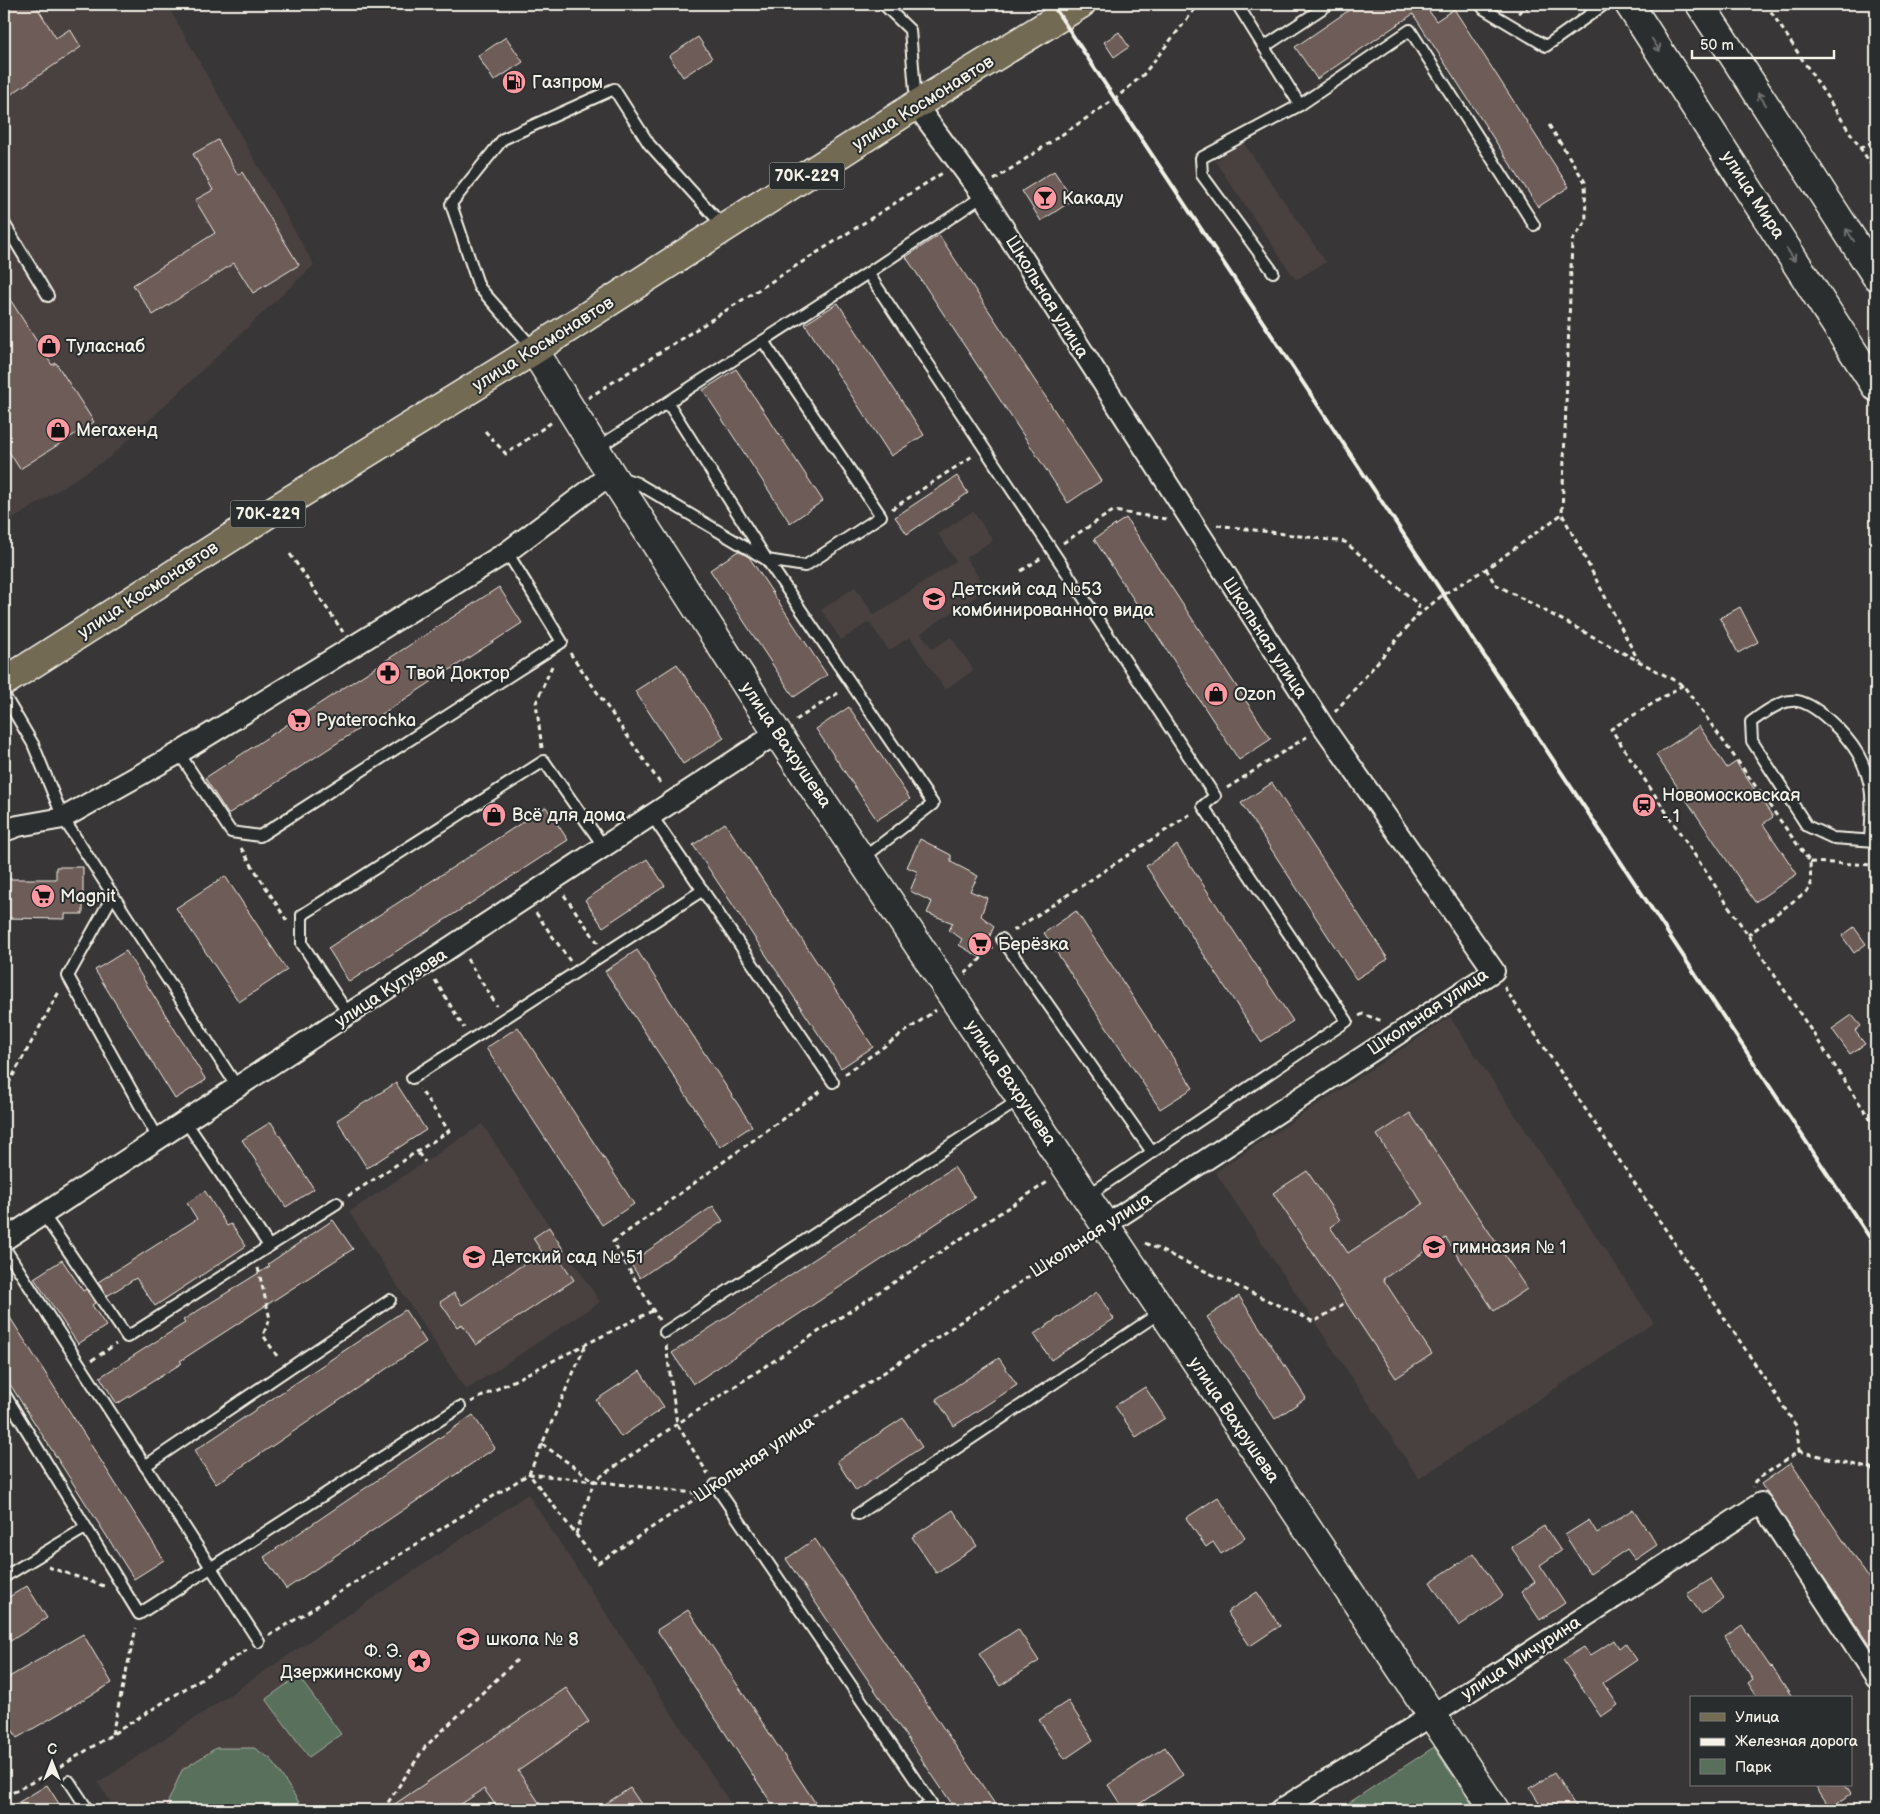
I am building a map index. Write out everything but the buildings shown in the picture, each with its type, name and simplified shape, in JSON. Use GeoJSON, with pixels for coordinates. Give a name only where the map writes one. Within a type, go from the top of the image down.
{"type":"FeatureCollection","features":[{"type":"Feature","properties":{"kind":"main road","name":"улица Космонавтов"},"geometry":{"type":"LineString","coordinates":[[4,682],[274,510],[534,350],[916,105],[1081,4]]}},
{"type":"Feature","properties":{"kind":"main road","name":"улица Мира"},"geometry":{"type":"LineString","coordinates":[[1629,4],[1876,387]]}},
{"type":"Feature","properties":{"kind":"main road"},"geometry":{"type":"LineString","coordinates":[[1700,4],[1876,276]]}},
{"type":"Feature","properties":{"kind":"main road","name":"улица Вахрушева"},"geometry":{"type":"LineString","coordinates":[[534,350],[610,474],[777,733],[1495,1810]]}},
{"type":"Feature","properties":{"kind":"street","name":"Школьная улица"},"geometry":{"type":"LineString","coordinates":[[916,105],[981,193],[1323,726],[1494,971],[1106,1225]]}},
{"type":"Feature","properties":{"kind":"street"},"geometry":{"type":"LineString","coordinates":[[4,831],[18,826],[63,818],[180,752],[507,552],[610,474]]}},
{"type":"Feature","properties":{"kind":"street","name":"улица Кутузова"},"geometry":{"type":"LineString","coordinates":[[4,1240],[350,1015],[777,733]]}},
{"type":"Feature","properties":{"kind":"street"},"geometry":{"type":"LineString","coordinates":[[1760,1503],[1876,1678]]}},
{"type":"Feature","properties":{"kind":"street","name":"улица Мичурина"},"geometry":{"type":"LineString","coordinates":[[1280,1810],[1431,1716],[1760,1503]]}},
{"type":"Feature","properties":{"kind":"lane"},"geometry":{"type":"LineString","coordinates":[[883,4],[910,30],[916,105]]}},
{"type":"Feature","properties":{"kind":"lane"},"geometry":{"type":"LineString","coordinates":[[1237,4],[1300,104]]}},
{"type":"Feature","properties":{"kind":"lane"},"geometry":{"type":"LineString","coordinates":[[1264,47],[1329,4]]}},
{"type":"Feature","properties":{"kind":"lane"},"geometry":{"type":"LineString","coordinates":[[1480,4],[1484,9],[1546,46],[1605,4]]}},
{"type":"Feature","properties":{"kind":"lane"},"geometry":{"type":"LineString","coordinates":[[1273,272],[1202,175],[1201,158],[1300,104],[1410,30],[1534,224]]}},
{"type":"Feature","properties":{"kind":"lane"},"geometry":{"type":"LineString","coordinates":[[534,350],[479,287],[451,204],[503,139],[614,89],[649,144],[725,229]]}},
{"type":"Feature","properties":{"kind":"lane"},"geometry":{"type":"LineString","coordinates":[[596,449],[868,273],[981,193]]}},
{"type":"Feature","properties":{"kind":"lane"},"geometry":{"type":"LineString","coordinates":[[4,223],[48,296]]}},
{"type":"Feature","properties":{"kind":"lane"},"geometry":{"type":"LineString","coordinates":[[868,273],[1215,796],[1202,806],[1348,1021],[1087,1196]]}},
{"type":"Feature","properties":{"kind":"lane"},"geometry":{"type":"LineString","coordinates":[[610,474],[637,483],[767,560],[805,566],[881,516],[764,341]]}},
{"type":"Feature","properties":{"kind":"lane"},"geometry":{"type":"LineString","coordinates":[[668,403],[767,560],[933,804],[862,859]]}},
{"type":"Feature","properties":{"kind":"lane"},"geometry":{"type":"LineString","coordinates":[[180,752],[231,832],[260,836],[562,642],[507,552]]}},
{"type":"Feature","properties":{"kind":"lane"},"geometry":{"type":"LineString","coordinates":[[4,695],[33,744],[63,818],[238,1088]]}},
{"type":"Feature","properties":{"kind":"lane"},"geometry":{"type":"LineString","coordinates":[[1792,700],[1810,705],[1827,718],[1858,753],[1871,793],[1873,840],[1833,838],[1807,826],[1752,741],[1751,722],[1767,711],[1792,700]]}},
{"type":"Feature","properties":{"kind":"lane"},"geometry":{"type":"LineString","coordinates":[[350,1015],[302,944],[302,915],[544,761],[604,847]]}},
{"type":"Feature","properties":{"kind":"lane"},"geometry":{"type":"LineString","coordinates":[[652,816],[833,1082]]}},
{"type":"Feature","properties":{"kind":"lane"},"geometry":{"type":"LineString","coordinates":[[412,1078],[702,890]]}},
{"type":"Feature","properties":{"kind":"lane"},"geometry":{"type":"LineString","coordinates":[[113,895],[68,976],[159,1140]]}},
{"type":"Feature","properties":{"kind":"lane"},"geometry":{"type":"LineString","coordinates":[[1002,938],[1152,1152]]}},
{"type":"Feature","properties":{"kind":"lane"},"geometry":{"type":"LineString","coordinates":[[664,1332],[1022,1099]]}},
{"type":"Feature","properties":{"kind":"lane"},"geometry":{"type":"LineString","coordinates":[[186,1122],[269,1246]]}},
{"type":"Feature","properties":{"kind":"lane"},"geometry":{"type":"LineString","coordinates":[[43,1214],[127,1337],[338,1203]]}},
{"type":"Feature","properties":{"kind":"lane"},"geometry":{"type":"LineString","coordinates":[[4,1246],[259,1642]]}},
{"type":"Feature","properties":{"kind":"lane"},"geometry":{"type":"LineString","coordinates":[[145,1466],[390,1300]]}},
{"type":"Feature","properties":{"kind":"lane"},"geometry":{"type":"LineString","coordinates":[[858,1514],[1162,1311]]}},
{"type":"Feature","properties":{"kind":"lane"},"geometry":{"type":"LineString","coordinates":[[4,1393],[85,1528],[140,1614],[460,1408]]}},
{"type":"Feature","properties":{"kind":"lane"},"geometry":{"type":"LineString","coordinates":[[715,1485],[931,1803],[921,1810]]}},
{"type":"Feature","properties":{"kind":"lane"},"geometry":{"type":"LineString","coordinates":[[4,1577],[85,1528]]}},
{"type":"Feature","properties":{"kind":"lane"},"geometry":{"type":"LineString","coordinates":[[69,1781],[88,1810]]}},
{"type":"Feature","properties":{"kind":"path"},"geometry":{"type":"LineString","coordinates":[[981,193],[1115,99],[1143,75],[1199,4]]}},
{"type":"Feature","properties":{"kind":"path"},"geometry":{"type":"LineString","coordinates":[[1766,4],[1876,172]]}},
{"type":"Feature","properties":{"kind":"path"},"geometry":{"type":"LineString","coordinates":[[1549,124],[1585,182],[1586,221],[1572,241],[1562,514],[1638,660]]}},
{"type":"Feature","properties":{"kind":"path"},"geometry":{"type":"LineString","coordinates":[[1860,148],[1876,140]]}},
{"type":"Feature","properties":{"kind":"path"},"geometry":{"type":"LineString","coordinates":[[485,431],[506,454],[570,410],[959,162]]}},
{"type":"Feature","properties":{"kind":"path"},"geometry":{"type":"LineString","coordinates":[[881,516],[984,448]]}},
{"type":"Feature","properties":{"kind":"path"},"geometry":{"type":"LineString","coordinates":[[1416,617],[1456,586],[1486,569],[1562,514]]}},
{"type":"Feature","properties":{"kind":"path"},"geometry":{"type":"LineString","coordinates":[[290,554],[353,646]]}},
{"type":"Feature","properties":{"kind":"path"},"geometry":{"type":"LineString","coordinates":[[1486,569],[1495,584],[1683,685],[1810,862],[1811,888],[1748,935]]}},
{"type":"Feature","properties":{"kind":"path"},"geometry":{"type":"LineString","coordinates":[[538,730],[536,703],[562,642]]}},
{"type":"Feature","properties":{"kind":"path"},"geometry":{"type":"LineString","coordinates":[[562,642],[673,802]]}},
{"type":"Feature","properties":{"kind":"path"},"geometry":{"type":"LineString","coordinates":[[777,733],[852,684]]}},
{"type":"Feature","properties":{"kind":"path"},"geometry":{"type":"LineString","coordinates":[[1683,685],[1611,729],[1876,1128]]}},
{"type":"Feature","properties":{"kind":"path"},"geometry":{"type":"LineString","coordinates":[[715,1485],[677,1424],[664,1332],[654,1310],[613,1242],[970,985],[964,975],[1002,938],[1202,806]]}},
{"type":"Feature","properties":{"kind":"path"},"geometry":{"type":"LineString","coordinates":[[231,832],[302,944]]}},
{"type":"Feature","properties":{"kind":"path"},"geometry":{"type":"LineString","coordinates":[[1810,862],[1876,866]]}},
{"type":"Feature","properties":{"kind":"path"},"geometry":{"type":"LineString","coordinates":[[554,880],[606,954]]}},
{"type":"Feature","properties":{"kind":"path"},"geometry":{"type":"LineString","coordinates":[[526,898],[578,972]]}},
{"type":"Feature","properties":{"kind":"path"},"geometry":{"type":"LineString","coordinates":[[457,944],[505,1018]]}},
{"type":"Feature","properties":{"kind":"path"},"geometry":{"type":"LineString","coordinates":[[425,965],[472,1040]]}},
{"type":"Feature","properties":{"kind":"path"},"geometry":{"type":"LineString","coordinates":[[1494,971],[1797,1427],[1799,1451]]}},
{"type":"Feature","properties":{"kind":"path"},"geometry":{"type":"LineString","coordinates":[[4,1092],[68,976]]}},
{"type":"Feature","properties":{"kind":"path"},"geometry":{"type":"LineString","coordinates":[[1348,1021],[1363,1014],[1404,1029]]}},
{"type":"Feature","properties":{"kind":"path"},"geometry":{"type":"LineString","coordinates":[[338,1203],[418,1153],[449,1131],[412,1078]]}},
{"type":"Feature","properties":{"kind":"path"},"geometry":{"type":"LineString","coordinates":[[418,1153],[425,1162]]}},
{"type":"Feature","properties":{"kind":"path"},"geometry":{"type":"LineString","coordinates":[[576,1534],[594,1481],[677,1424],[1068,1168]]}},
{"type":"Feature","properties":{"kind":"path","name":"Школьная улица"},"geometry":{"type":"LineString","coordinates":[[576,1534],[598,1563],[1106,1225]]}},
{"type":"Feature","properties":{"kind":"path"},"geometry":{"type":"LineString","coordinates":[[1142,1242],[1314,1322],[1346,1302]]}},
{"type":"Feature","properties":{"kind":"path"},"geometry":{"type":"LineString","coordinates":[[255,1255],[270,1319],[263,1335],[286,1370]]}},
{"type":"Feature","properties":{"kind":"path"},"geometry":{"type":"LineString","coordinates":[[460,1408],[654,1310]]}},
{"type":"Feature","properties":{"kind":"path"},"geometry":{"type":"LineString","coordinates":[[82,1367],[127,1337]]}},
{"type":"Feature","properties":{"kind":"path"},"geometry":{"type":"LineString","coordinates":[[4,1793],[12,1793],[44,1776],[529,1474],[586,1346]]}},
{"type":"Feature","properties":{"kind":"path"},"geometry":{"type":"LineString","coordinates":[[542,1444],[594,1481]]}},
{"type":"Feature","properties":{"kind":"path"},"geometry":{"type":"LineString","coordinates":[[1760,1503],[1752,1489],[1755,1480],[1799,1451],[1872,1469],[1876,1476]]}},
{"type":"Feature","properties":{"kind":"path"},"geometry":{"type":"LineString","coordinates":[[1872,1469],[1876,1466]]}},
{"type":"Feature","properties":{"kind":"path"},"geometry":{"type":"LineString","coordinates":[[529,1474],[701,1494]]}},
{"type":"Feature","properties":{"kind":"path"},"geometry":{"type":"LineString","coordinates":[[529,1474],[576,1534]]}},
{"type":"Feature","properties":{"kind":"path"},"geometry":{"type":"LineString","coordinates":[[30,1561],[126,1593]]}},
{"type":"Feature","properties":{"kind":"path"},"geometry":{"type":"LineString","coordinates":[[112,1734],[140,1614]]}},
{"type":"Feature","properties":{"kind":"path"},"geometry":{"type":"LineString","coordinates":[[382,1810],[425,1747],[517,1660]]}},
{"type":"Feature","properties":{"kind":"shaded area"},"geometry":{"type":"Polygon","coordinates":[[[4,4],[167,4],[314,265],[110,457],[4,525],[4,4]]]}},
{"type":"Feature","properties":{"kind":"shaded area"},"geometry":{"type":"Polygon","coordinates":[[[1243,142],[1326,262],[1296,280],[1215,161],[1243,142]]]}},
{"type":"Feature","properties":{"kind":"shaded area","name":"Детский сад №53 комбинированного вида"},"geometry":{"type":"Polygon","coordinates":[[[973,511],[993,540],[966,558],[987,589],[921,633],[932,649],[951,637],[974,670],[945,690],[910,637],[889,651],[869,622],[841,640],[821,610],[855,587],[874,615],[956,561],[938,534],[973,511]]]}},
{"type":"Feature","properties":{"kind":"shaded area","name":"гимназия № 1"},"geometry":{"type":"Polygon","coordinates":[[[1450,1017],[1654,1323],[1419,1479],[1215,1172],[1450,1017]]]}},
{"type":"Feature","properties":{"kind":"shaded area","name":"Детский сад № 51"},"geometry":{"type":"Polygon","coordinates":[[[482,1124],[600,1302],[466,1390],[349,1212],[482,1124]]]}},
{"type":"Feature","properties":{"kind":"shaded area","name":"школа № 8"},"geometry":{"type":"Polygon","coordinates":[[[528,1494],[735,1810],[116,1810],[98,1783],[528,1494]]]}},
{"type":"Feature","properties":{"kind":"green space"},"geometry":{"type":"Polygon","coordinates":[[[298,1676],[341,1734],[309,1757],[266,1699],[298,1676]]]}},
{"type":"Feature","properties":{"kind":"green space"},"geometry":{"type":"Polygon","coordinates":[[[1434,1747],[1476,1810],[1338,1810],[1434,1747]]]}},
{"type":"Feature","properties":{"kind":"green space"},"geometry":{"type":"Polygon","coordinates":[[[216,1748],[254,1748],[271,1759],[304,1810],[169,1810],[168,1802],[182,1770],[216,1748]]]}},
{"type":"Feature","properties":{"kind":"railway"},"geometry":{"type":"LineString","coordinates":[[1052,4],[1876,1247]]}},
{"type":"Feature","properties":{"kind":"place","name":"Газпром"},"geometry":{"type":"Point","coordinates":[514,82]}},
{"type":"Feature","properties":{"kind":"place","name":"Какаду"},"geometry":{"type":"Point","coordinates":[1045,198]}},
{"type":"Feature","properties":{"kind":"place","name":"Туласнаб"},"geometry":{"type":"Point","coordinates":[49,346]}},
{"type":"Feature","properties":{"kind":"place","name":"Мегахенд"},"geometry":{"type":"Point","coordinates":[58,430]}},
{"type":"Feature","properties":{"kind":"place","name":"Детский сад №53 комбинированного вида"},"geometry":{"type":"Point","coordinates":[934,599]}},
{"type":"Feature","properties":{"kind":"place","name":"Твой Доктор"},"geometry":{"type":"Point","coordinates":[388,673]}},
{"type":"Feature","properties":{"kind":"place","name":"Ozon"},"geometry":{"type":"Point","coordinates":[1216,694]}},
{"type":"Feature","properties":{"kind":"place","name":"Pyaterochka"},"geometry":{"type":"Point","coordinates":[299,720]}},
{"type":"Feature","properties":{"kind":"place","name":"Новомосковская - 1"},"geometry":{"type":"Point","coordinates":[1644,805]}},
{"type":"Feature","properties":{"kind":"place","name":"Всё для дома"},"geometry":{"type":"Point","coordinates":[494,815]}},
{"type":"Feature","properties":{"kind":"place","name":"Magnit"},"geometry":{"type":"Point","coordinates":[43,896]}},
{"type":"Feature","properties":{"kind":"place","name":"Берёзка"},"geometry":{"type":"Point","coordinates":[980,944]}},
{"type":"Feature","properties":{"kind":"place","name":"гимназия № 1"},"geometry":{"type":"Point","coordinates":[1434,1247]}},
{"type":"Feature","properties":{"kind":"place","name":"Детский сад № 51"},"geometry":{"type":"Point","coordinates":[474,1257]}},
{"type":"Feature","properties":{"kind":"place","name":"школа № 8"},"geometry":{"type":"Point","coordinates":[468,1639]}},
{"type":"Feature","properties":{"kind":"place","name":"Ф. Э. Дзержинскому"},"geometry":{"type":"Point","coordinates":[419,1661]}}]}
